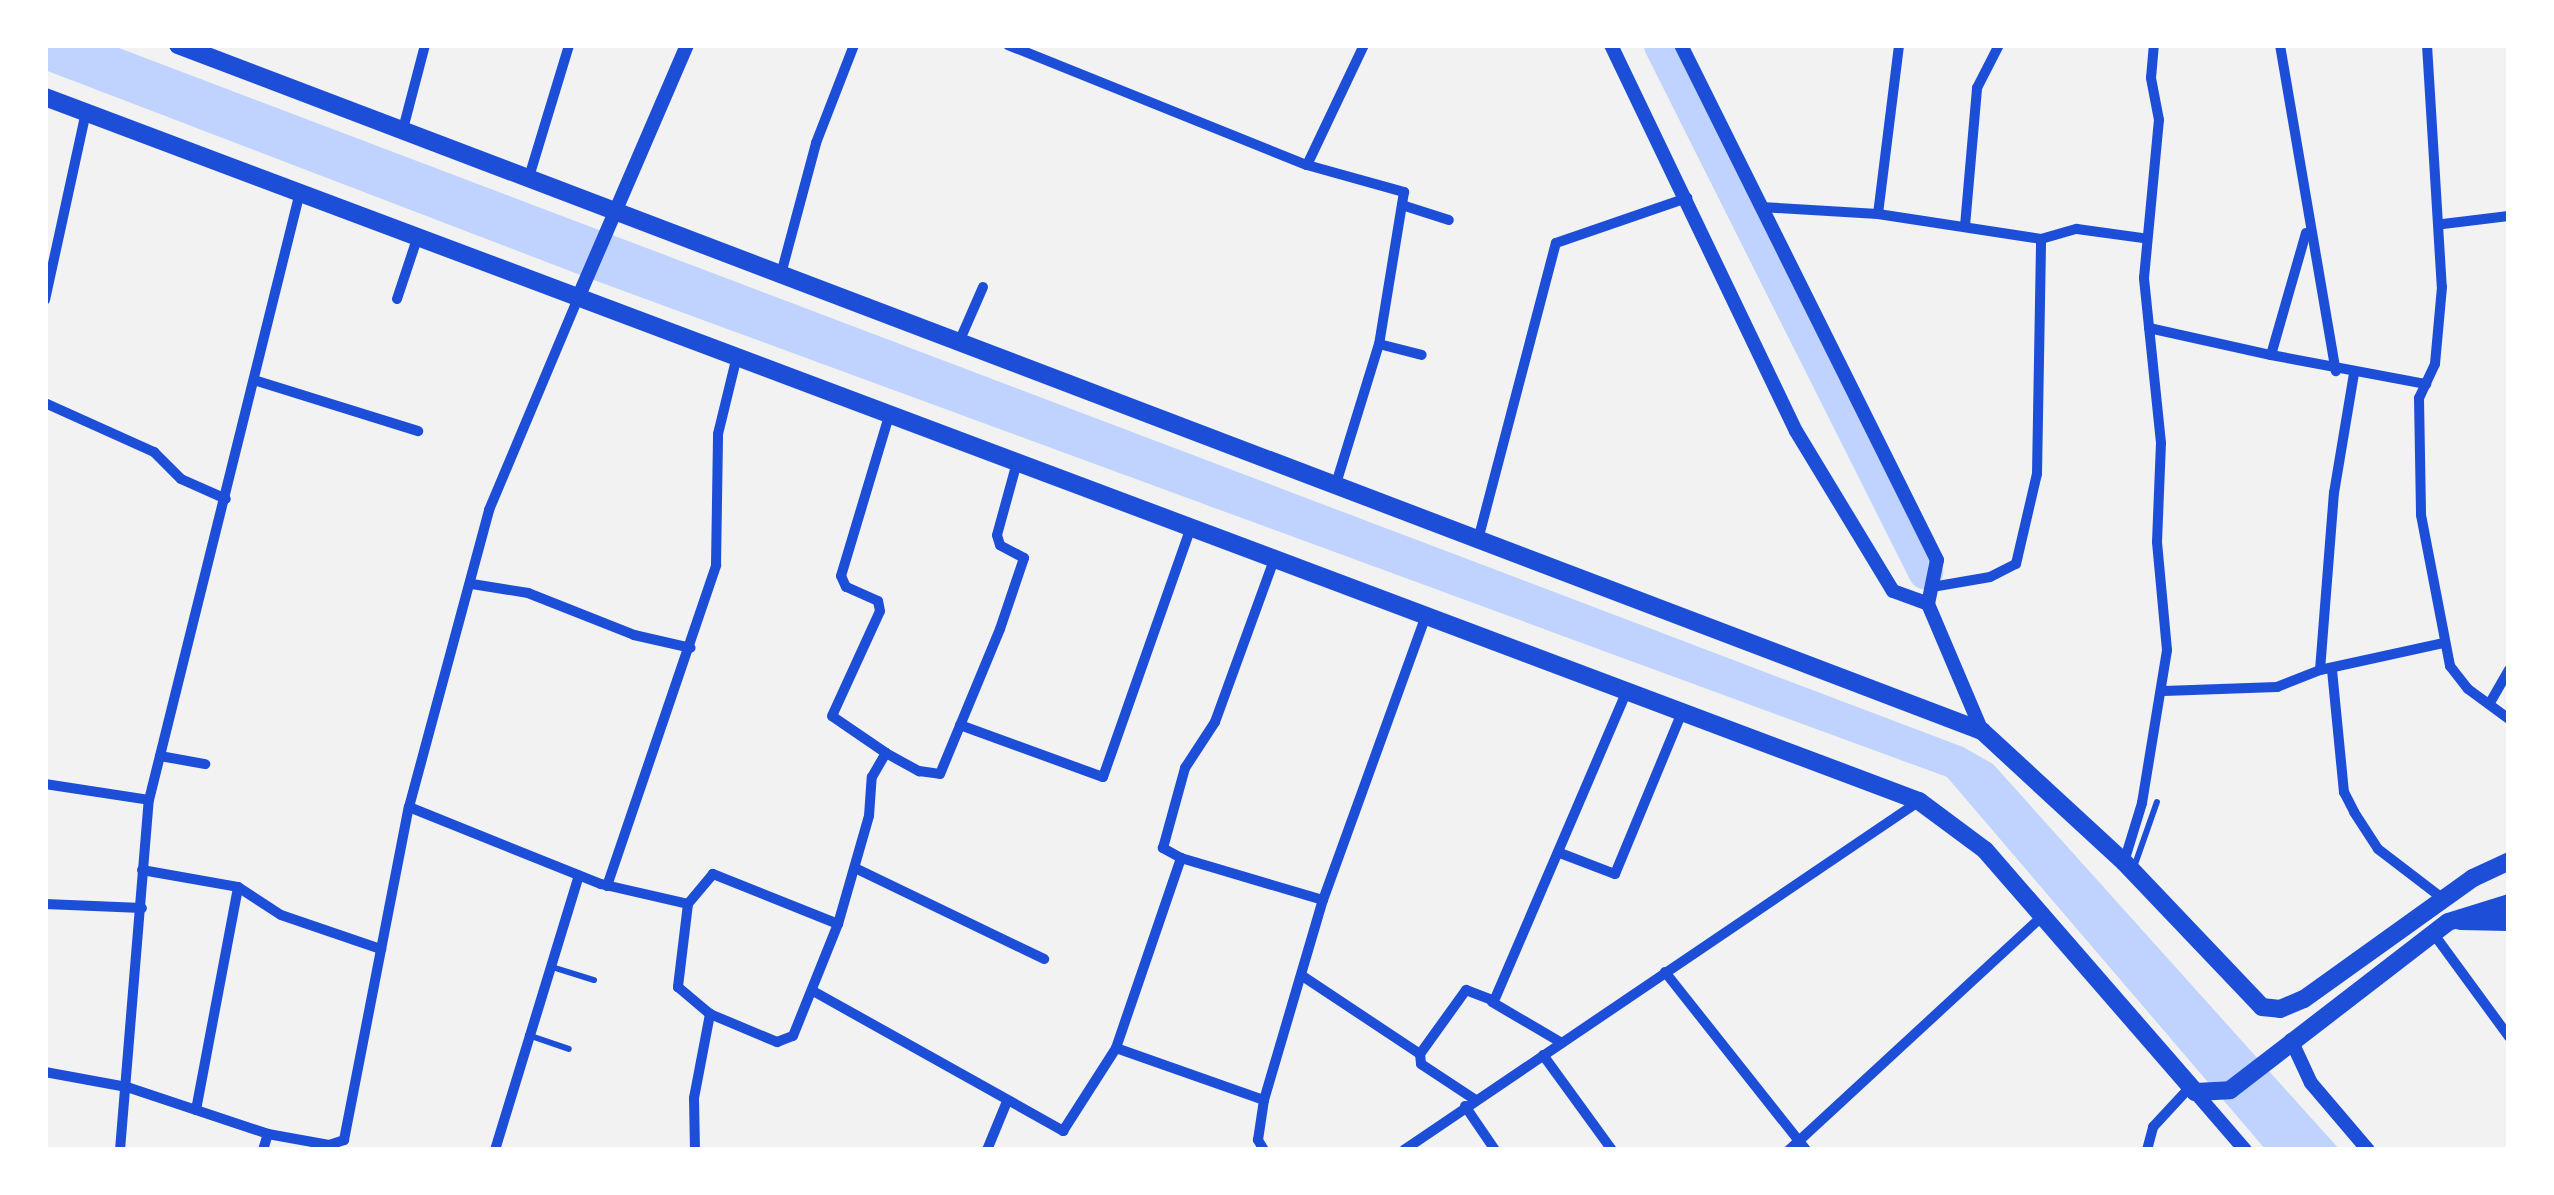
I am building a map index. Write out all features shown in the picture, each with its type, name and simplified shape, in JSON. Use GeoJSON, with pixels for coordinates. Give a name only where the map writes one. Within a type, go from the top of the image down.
{"type":"FeatureCollection","features":[{"type":"Feature","properties":{"kind":"main road"},"geometry":{"type":"LineString","coordinates":[[178,45],[529,178],[610,214],[781,274],[1478,536],[1983,731],[2128,867],[2246,996],[2271,1010],[2304,999],[2509,853]]}},
{"type":"Feature","properties":{"kind":"main road"},"geometry":{"type":"LineString","coordinates":[[45,96],[418,236],[580,292],[737,356],[1276,555],[1918,801],[1985,850],[2040,918],[2199,1091],[2230,1090],[2441,928],[2509,903]]}},
{"type":"Feature","properties":{"kind":"main road"},"geometry":{"type":"LineString","coordinates":[[2472,878],[2509,861]]}},
{"type":"Feature","properties":{"kind":"main road"},"geometry":{"type":"LineString","coordinates":[[2441,928],[2509,922]]}},
{"type":"Feature","properties":{"kind":"street"},"geometry":{"type":"LineString","coordinates":[[403,129],[425,45]]}},
{"type":"Feature","properties":{"kind":"street"},"geometry":{"type":"LineString","coordinates":[[529,178],[569,45]]}},
{"type":"Feature","properties":{"kind":"street"},"geometry":{"type":"LineString","coordinates":[[45,1072],[127,1087],[268,1134],[329,1146],[344,1140],[410,808],[513,444],[610,214],[688,45]]}},
{"type":"Feature","properties":{"kind":"street"},"geometry":{"type":"LineString","coordinates":[[781,274],[816,143],[854,45]]}},
{"type":"Feature","properties":{"kind":"street"},"geometry":{"type":"LineString","coordinates":[[1008,45],[1307,165],[1404,192],[1379,344],[1336,484]]}},
{"type":"Feature","properties":{"kind":"street"},"geometry":{"type":"LineString","coordinates":[[1031,57],[1038,45]]}},
{"type":"Feature","properties":{"kind":"street"},"geometry":{"type":"LineString","coordinates":[[1307,165],[1364,45]]}},
{"type":"Feature","properties":{"kind":"street"},"geometry":{"type":"LineString","coordinates":[[1611,45],[1796,431],[1893,590],[1928,604]]}},
{"type":"Feature","properties":{"kind":"street"},"geometry":{"type":"LineString","coordinates":[[1682,45],[1937,560],[1928,604],[1983,731]]}},
{"type":"Feature","properties":{"kind":"street"},"geometry":{"type":"LineString","coordinates":[[1878,214],[1899,45]]}},
{"type":"Feature","properties":{"kind":"street"},"geometry":{"type":"LineString","coordinates":[[1965,226],[1978,88],[1999,45]]}},
{"type":"Feature","properties":{"kind":"street"},"geometry":{"type":"LineString","coordinates":[[2128,867],[2164,691],[2160,442],[2143,238],[2160,120],[2151,78],[2154,45]]}},
{"type":"Feature","properties":{"kind":"street"},"geometry":{"type":"LineString","coordinates":[[2280,45],[2307,227],[2336,371]]}},
{"type":"Feature","properties":{"kind":"street"},"geometry":{"type":"LineString","coordinates":[[2427,45],[2443,224],[2440,338],[2426,384],[2416,455],[2444,643],[2468,689],[2491,701],[2509,718]]}},
{"type":"Feature","properties":{"kind":"street"},"geometry":{"type":"LineString","coordinates":[[45,300],[86,112]]}},
{"type":"Feature","properties":{"kind":"street"},"geometry":{"type":"LineString","coordinates":[[120,1150],[149,800],[300,191]]}},
{"type":"Feature","properties":{"kind":"street"},"geometry":{"type":"LineString","coordinates":[[1478,536],[1556,244],[1687,198]]}},
{"type":"Feature","properties":{"kind":"street"},"geometry":{"type":"LineString","coordinates":[[1404,206],[1449,220]]}},
{"type":"Feature","properties":{"kind":"street"},"geometry":{"type":"LineString","coordinates":[[1760,207],[1878,214],[2041,239],[2077,229],[2143,238]]}},
{"type":"Feature","properties":{"kind":"street"},"geometry":{"type":"LineString","coordinates":[[2443,224],[2509,216]]}},
{"type":"Feature","properties":{"kind":"street"},"geometry":{"type":"LineString","coordinates":[[2271,355],[2307,227]]}},
{"type":"Feature","properties":{"kind":"street"},"geometry":{"type":"LineString","coordinates":[[398,299],[418,236]]}},
{"type":"Feature","properties":{"kind":"street"},"geometry":{"type":"LineString","coordinates":[[1932,587],[1990,577],[2016,564],[2037,474],[2041,239]]}},
{"type":"Feature","properties":{"kind":"street"},"geometry":{"type":"LineString","coordinates":[[959,342],[983,287]]}},
{"type":"Feature","properties":{"kind":"street"},"geometry":{"type":"LineString","coordinates":[[2148,328],[2336,371],[2426,384]]}},
{"type":"Feature","properties":{"kind":"street"},"geometry":{"type":"LineString","coordinates":[[1379,344],[1422,354]]}},
{"type":"Feature","properties":{"kind":"street"},"geometry":{"type":"LineString","coordinates":[[606,886],[692,648],[716,564],[718,434],[737,356]]}},
{"type":"Feature","properties":{"kind":"street"},"geometry":{"type":"LineString","coordinates":[[2354,374],[2334,493],[2326,670],[2349,802],[2378,849],[2442,898]]}},
{"type":"Feature","properties":{"kind":"street"},"geometry":{"type":"LineString","coordinates":[[254,380],[418,431]]}},
{"type":"Feature","properties":{"kind":"street"},"geometry":{"type":"LineString","coordinates":[[45,404],[154,452],[180,479],[226,498]]}},
{"type":"Feature","properties":{"kind":"street"},"geometry":{"type":"LineString","coordinates":[[890,412],[842,576],[846,587],[878,602],[880,611],[832,716],[920,772],[940,774],[1024,558],[1000,545],[997,535],[1018,459]]}},
{"type":"Feature","properties":{"kind":"street"},"geometry":{"type":"LineString","coordinates":[[960,725],[1103,778],[1192,524]]}},
{"type":"Feature","properties":{"kind":"street"},"geometry":{"type":"LineString","coordinates":[[1276,555],[1214,722],[1185,768],[1162,848],[1182,858],[1323,900]]}},
{"type":"Feature","properties":{"kind":"street"},"geometry":{"type":"LineString","coordinates":[[472,584],[528,593],[634,635],[692,648]]}},
{"type":"Feature","properties":{"kind":"street"},"geometry":{"type":"LineString","coordinates":[[1264,1150],[1258,1140],[1264,1100],[1304,977],[1323,900],[1427,612]]}},
{"type":"Feature","properties":{"kind":"street"},"geometry":{"type":"LineString","coordinates":[[2164,691],[2277,687],[2326,670],[2444,643]]}},
{"type":"Feature","properties":{"kind":"street"},"geometry":{"type":"LineString","coordinates":[[2491,701],[2509,670]]}},
{"type":"Feature","properties":{"kind":"street"},"geometry":{"type":"LineString","coordinates":[[1492,1002],[1560,853],[1627,690]]}},
{"type":"Feature","properties":{"kind":"street"},"geometry":{"type":"LineString","coordinates":[[1560,853],[1615,874],[1683,710]]}},
{"type":"Feature","properties":{"kind":"street"},"geometry":{"type":"LineString","coordinates":[[838,924],[722,874],[708,876],[688,904],[678,988],[710,1014],[787,1043],[813,991],[838,924],[855,868],[872,777],[886,753]]}},
{"type":"Feature","properties":{"kind":"street"},"geometry":{"type":"LineString","coordinates":[[160,756],[205,764]]}},
{"type":"Feature","properties":{"kind":"street"},"geometry":{"type":"LineString","coordinates":[[45,784],[149,800]]}},
{"type":"Feature","properties":{"kind":"street"},"geometry":{"type":"LineString","coordinates":[[1404,1150],[1918,801]]}},
{"type":"Feature","properties":{"kind":"street"},"geometry":{"type":"LineString","coordinates":[[410,808],[606,886],[688,904]]}},
{"type":"Feature","properties":{"kind":"street"},"geometry":{"type":"LineString","coordinates":[[813,991],[914,1044],[1006,1104],[1063,1132],[1116,1048],[1182,858]]}},
{"type":"Feature","properties":{"kind":"street"},"geometry":{"type":"LineString","coordinates":[[855,868],[1044,958]]}},
{"type":"Feature","properties":{"kind":"street"},"geometry":{"type":"LineString","coordinates":[[142,870],[238,886],[281,915],[381,950]]}},
{"type":"Feature","properties":{"kind":"street"},"geometry":{"type":"LineString","coordinates":[[495,1150],[526,1035],[579,876]]}},
{"type":"Feature","properties":{"kind":"street"},"geometry":{"type":"LineString","coordinates":[[196,1110],[238,886]]}},
{"type":"Feature","properties":{"kind":"street"},"geometry":{"type":"LineString","coordinates":[[45,904],[142,908]]}},
{"type":"Feature","properties":{"kind":"street"},"geometry":{"type":"LineString","coordinates":[[1789,1150],[1803,1146],[2040,918]]}},
{"type":"Feature","properties":{"kind":"street"},"geometry":{"type":"LineString","coordinates":[[2441,928],[2509,1037]]}},
{"type":"Feature","properties":{"kind":"street"},"geometry":{"type":"LineString","coordinates":[[1665,972],[1803,1146]]}},
{"type":"Feature","properties":{"kind":"street"},"geometry":{"type":"LineString","coordinates":[[1304,977],[1420,1054]]}},
{"type":"Feature","properties":{"kind":"street"},"geometry":{"type":"LineString","coordinates":[[1495,1150],[1470,1102],[1421,1064],[1420,1054],[1466,990],[1562,1042]]}},
{"type":"Feature","properties":{"kind":"street"},"geometry":{"type":"LineString","coordinates":[[695,1150],[694,1098],[710,1014]]}},
{"type":"Feature","properties":{"kind":"street"},"geometry":{"type":"LineString","coordinates":[[2291,1040],[2311,1082],[2368,1150]]}},
{"type":"Feature","properties":{"kind":"street"},"geometry":{"type":"LineString","coordinates":[[1116,1048],[1264,1100]]}},
{"type":"Feature","properties":{"kind":"street"},"geometry":{"type":"LineString","coordinates":[[1543,1055],[1612,1150]]}},
{"type":"Feature","properties":{"kind":"street"},"geometry":{"type":"LineString","coordinates":[[2146,1150],[2153,1126],[2199,1091],[2244,1150]]}},
{"type":"Feature","properties":{"kind":"street"},"geometry":{"type":"LineString","coordinates":[[987,1150],[1006,1104]]}},
{"type":"Feature","properties":{"kind":"street"},"geometry":{"type":"LineString","coordinates":[[263,1150],[268,1134]]}},
{"type":"Feature","properties":{"kind":"lane"},"geometry":{"type":"LineString","coordinates":[[2128,867],[2157,802]]}},
{"type":"Feature","properties":{"kind":"lane"},"geometry":{"type":"LineString","coordinates":[[548,965],[594,980]]}},
{"type":"Feature","properties":{"kind":"lane"},"geometry":{"type":"LineString","coordinates":[[526,1035],[569,1049]]}},
{"type":"Feature","properties":{"kind":"water"},"geometry":{"type":"Polygon","coordinates":[[[45,45],[111,45],[1963,747],[1993,764],[2340,1150],[2266,1150],[1947,777],[583,276],[45,70],[45,45]]]}},
{"type":"Feature","properties":{"kind":"waterway"},"geometry":{"type":"LineString","coordinates":[[1661,45],[1925,571]]}}]}
